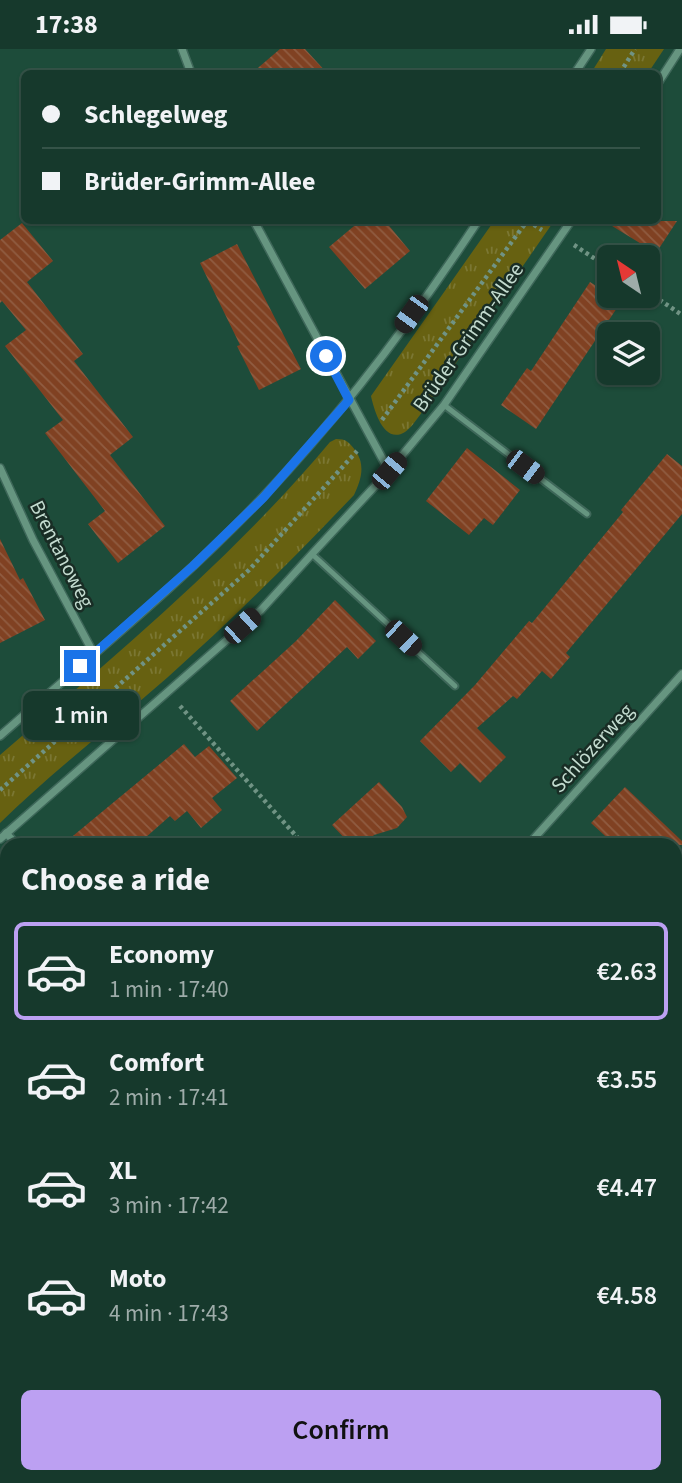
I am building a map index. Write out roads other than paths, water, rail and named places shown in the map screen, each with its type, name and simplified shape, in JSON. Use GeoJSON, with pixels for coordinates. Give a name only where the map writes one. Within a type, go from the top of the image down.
{"type":"FeatureCollection","features":[{"type":"Feature","properties":{"kind":"street"},"geometry":{"type":"LineString","coordinates":[[182,49],[190,70]]}},
{"type":"Feature","properties":{"kind":"street"},"geometry":{"type":"LineString","coordinates":[[577,70],[591,49]]}},
{"type":"Feature","properties":{"kind":"street"},"geometry":{"type":"LineString","coordinates":[[661,78],[680,49]]}},
{"type":"Feature","properties":{"kind":"street"},"geometry":{"type":"LineString","coordinates":[[256,224],[389,471]]}},
{"type":"Feature","properties":{"kind":"street"},"geometry":{"type":"LineString","coordinates":[[0,736],[193,566],[263,498],[349,400],[476,224]]}},
{"type":"Feature","properties":{"kind":"street","name":"Brüder-Grimm-Allee"},"geometry":{"type":"LineString","coordinates":[[3,836],[261,610],[389,471],[444,405],[568,224]]}},
{"type":"Feature","properties":{"kind":"street","name":"Brentanoweg"},"geometry":{"type":"LineString","coordinates":[[0,468],[33,540],[94,654]]}},
{"type":"Feature","properties":{"kind":"street","name":"Schlözerweg"},"geometry":{"type":"LineString","coordinates":[[534,838],[682,674]]}},
{"type":"Feature","properties":{"kind":"lane"},"geometry":{"type":"LineString","coordinates":[[444,405],[587,514]]}},
{"type":"Feature","properties":{"kind":"lane"},"geometry":{"type":"LineString","coordinates":[[312,554],[455,686]]}}]}
